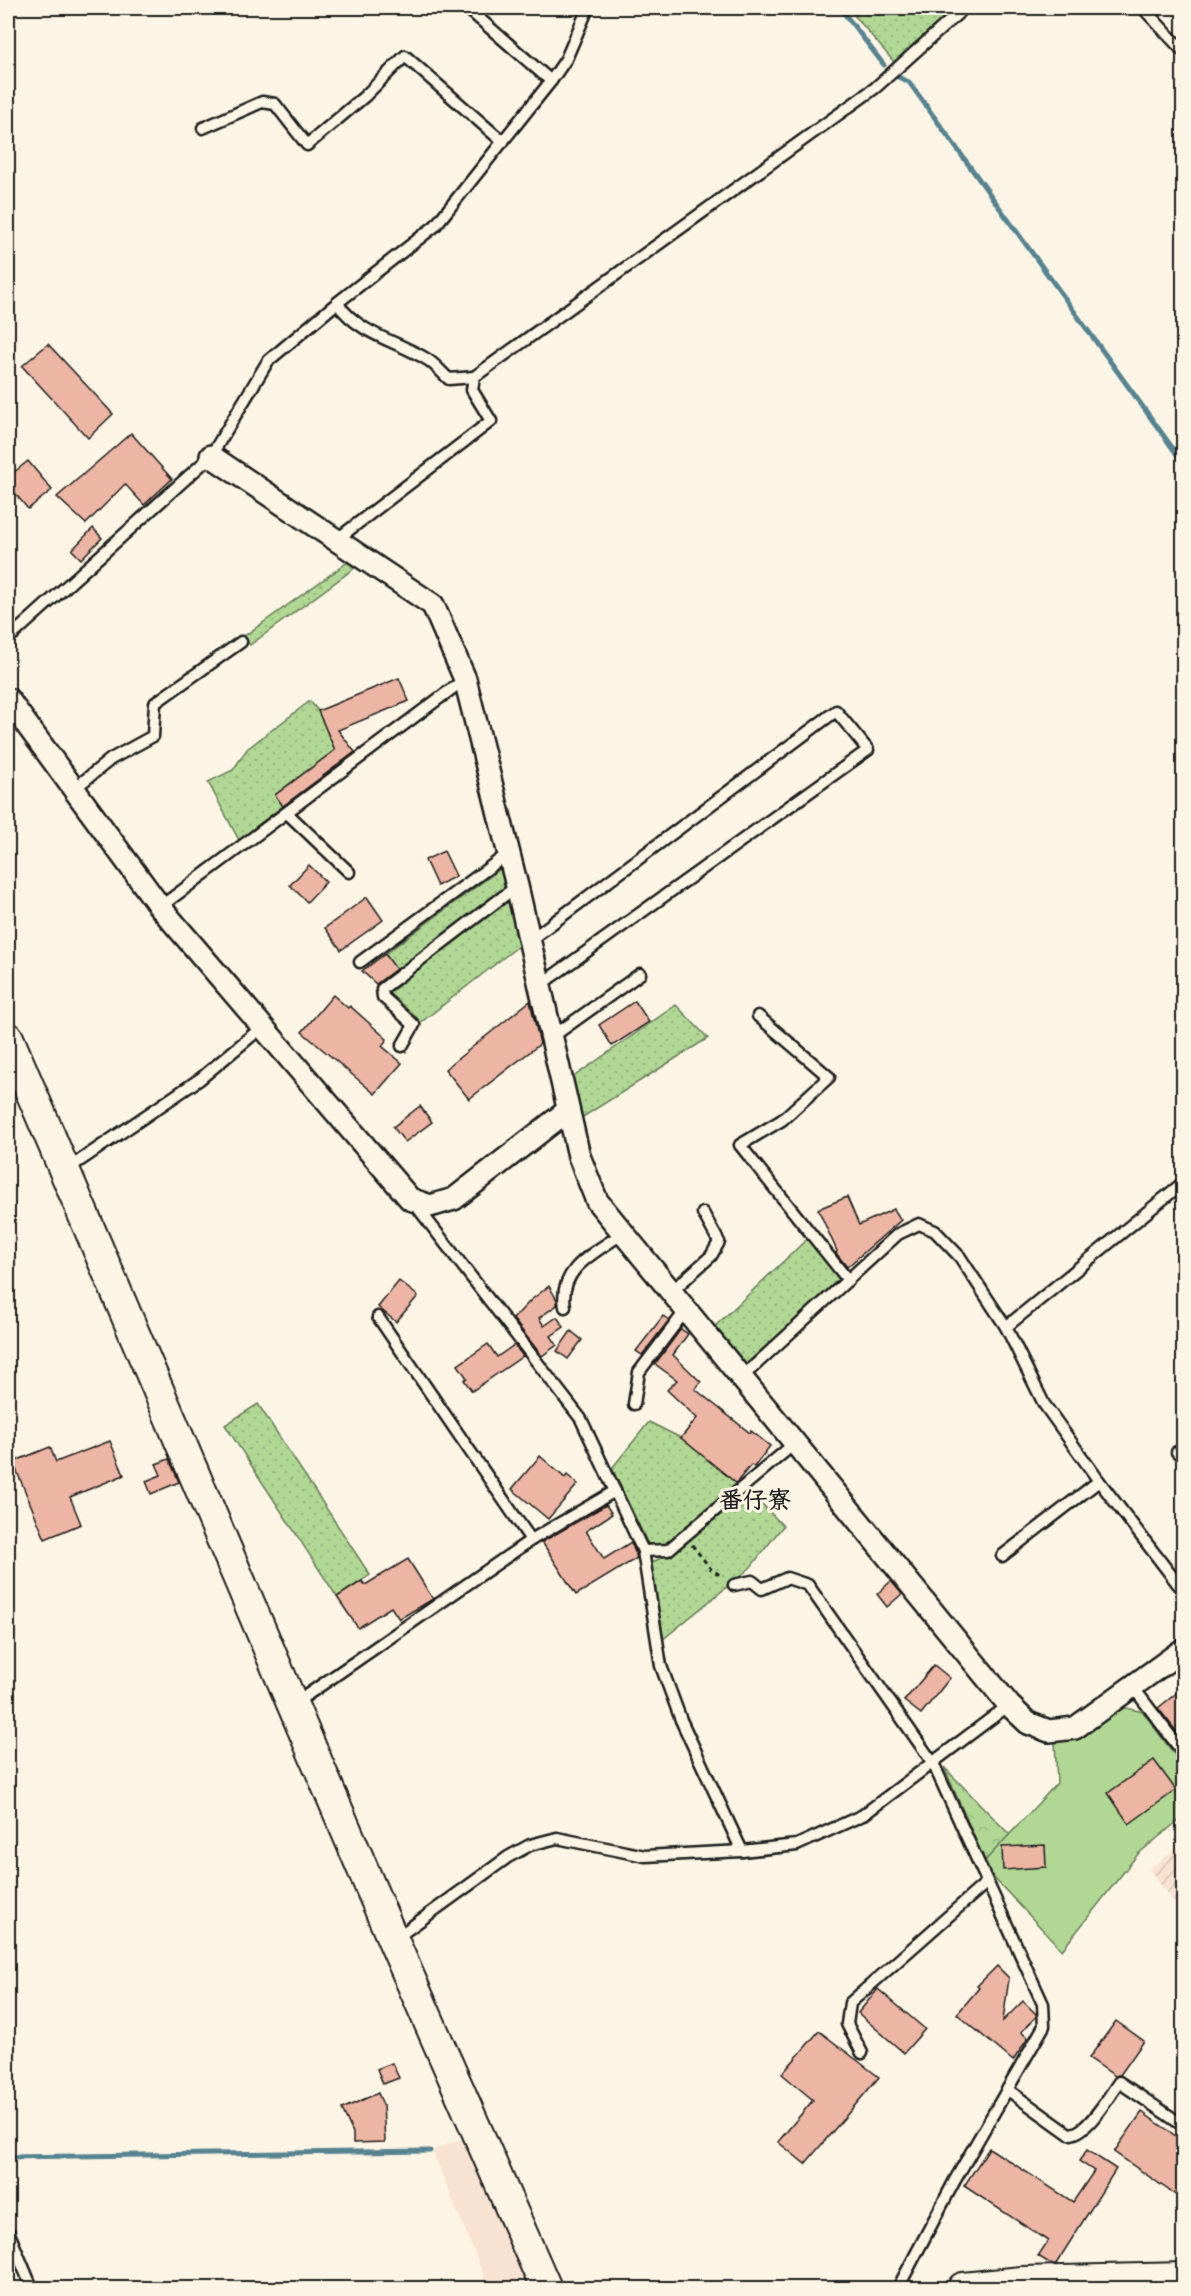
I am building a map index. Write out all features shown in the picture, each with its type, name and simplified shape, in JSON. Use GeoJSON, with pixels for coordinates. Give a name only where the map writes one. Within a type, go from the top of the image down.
{"type":"FeatureCollection","features":[{"type":"Feature","properties":{"kind":"street"},"geometry":{"type":"LineString","coordinates":[[211,456],[433,605],[465,679],[530,940],[579,1156],[597,1201],[741,1378],[1009,1706],[1028,1723],[1049,1731],[1076,1728],[1184,1649]]}},
{"type":"Feature","properties":{"kind":"street"},"geometry":{"type":"LineString","coordinates":[[8,699],[160,907],[410,1199],[430,1206],[454,1199],[567,1111]]}},
{"type":"Feature","properties":{"kind":"street"},"geometry":{"type":"LineString","coordinates":[[8,1038],[393,1940],[546,2289]]}},
{"type":"Feature","properties":{"kind":"street"},"geometry":{"type":"LineString","coordinates":[[963,2289],[1022,2282],[1184,2278]]}},
{"type":"Feature","properties":{"kind":"lane"},"geometry":{"type":"LineString","coordinates":[[466,8],[551,81]]}},
{"type":"Feature","properties":{"kind":"lane"},"geometry":{"type":"LineString","coordinates":[[8,639],[211,456],[268,361],[435,226],[551,81],[566,59],[588,8]]}},
{"type":"Feature","properties":{"kind":"lane"},"geometry":{"type":"LineString","coordinates":[[337,303],[347,317],[385,340],[429,360],[449,379],[474,377],[875,88],[964,8]]}},
{"type":"Feature","properties":{"kind":"lane"},"geometry":{"type":"LineString","coordinates":[[1143,8],[1184,52]]}},
{"type":"Feature","properties":{"kind":"lane"},"geometry":{"type":"LineString","coordinates":[[202,128],[262,102],[275,104],[307,145],[365,96],[405,56],[503,142]]}},
{"type":"Feature","properties":{"kind":"lane"},"geometry":{"type":"LineString","coordinates":[[336,540],[491,421],[472,390],[474,377]]}},
{"type":"Feature","properties":{"kind":"lane"},"geometry":{"type":"LineString","coordinates":[[74,789],[111,759],[153,736],[154,703],[241,642]]}},
{"type":"Feature","properties":{"kind":"lane"},"geometry":{"type":"LineString","coordinates":[[160,907],[465,679]]}},
{"type":"Feature","properties":{"kind":"lane"},"geometry":{"type":"LineString","coordinates":[[530,940],[836,711],[868,750],[540,985]]}},
{"type":"Feature","properties":{"kind":"lane"},"geometry":{"type":"LineString","coordinates":[[287,813],[349,872]]}},
{"type":"Feature","properties":{"kind":"lane"},"geometry":{"type":"LineString","coordinates":[[360,962],[509,853]]}},
{"type":"Feature","properties":{"kind":"lane"},"geometry":{"type":"LineString","coordinates":[[402,1046],[414,1025],[383,997],[382,989],[517,886]]}},
{"type":"Feature","properties":{"kind":"lane"},"geometry":{"type":"LineString","coordinates":[[552,1037],[640,974]]}},
{"type":"Feature","properties":{"kind":"lane"},"geometry":{"type":"LineString","coordinates":[[758,1016],[829,1077],[782,1120],[740,1145],[848,1280]]}},
{"type":"Feature","properties":{"kind":"lane"},"geometry":{"type":"LineString","coordinates":[[64,1172],[200,1080],[262,1027]]}},
{"type":"Feature","properties":{"kind":"lane"},"geometry":{"type":"LineString","coordinates":[[1006,1327],[1184,1182]]}},
{"type":"Feature","properties":{"kind":"lane"},"geometry":{"type":"LineString","coordinates":[[410,1199],[581,1419],[643,1551],[661,1666],[681,1720],[742,1851]]}},
{"type":"Feature","properties":{"kind":"lane"},"geometry":{"type":"LineString","coordinates":[[671,1292],[711,1256],[719,1242],[704,1212]]}},
{"type":"Feature","properties":{"kind":"lane"},"geometry":{"type":"LineString","coordinates":[[741,1378],[898,1234],[919,1224],[934,1231],[960,1257],[1006,1327],[1044,1404],[1099,1481],[1184,1592]]}},
{"type":"Feature","properties":{"kind":"lane"},"geometry":{"type":"LineString","coordinates":[[565,1307],[563,1296],[567,1279],[575,1268],[623,1233]]}},
{"type":"Feature","properties":{"kind":"lane"},"geometry":{"type":"LineString","coordinates":[[634,1404],[639,1372],[686,1310]]}},
{"type":"Feature","properties":{"kind":"lane"},"geometry":{"type":"LineString","coordinates":[[378,1317],[531,1539]]}},
{"type":"Feature","properties":{"kind":"lane"},"geometry":{"type":"LineString","coordinates":[[643,1551],[668,1550],[795,1443]]}},
{"type":"Feature","properties":{"kind":"lane"},"geometry":{"type":"LineString","coordinates":[[1002,1556],[1099,1481]]}},
{"type":"Feature","properties":{"kind":"lane"},"geometry":{"type":"LineString","coordinates":[[293,1704],[531,1539],[615,1491]]}},
{"type":"Feature","properties":{"kind":"lane"},"geometry":{"type":"LineString","coordinates":[[734,1585],[752,1581],[762,1589],[787,1578],[808,1585],[933,1763],[1043,2004],[1044,2026],[956,2180],[898,2289]]}},
{"type":"Feature","properties":{"kind":"lane"},"geometry":{"type":"LineString","coordinates":[[1132,1687],[1184,1754]]}},
{"type":"Feature","properties":{"kind":"lane"},"geometry":{"type":"LineString","coordinates":[[393,1940],[508,1857],[530,1845],[557,1838],[645,1856],[742,1851],[797,1845],[863,1815],[1009,1706]]}},
{"type":"Feature","properties":{"kind":"lane"},"geometry":{"type":"LineString","coordinates":[[862,2053],[847,2024],[850,2003],[986,1883]]}},
{"type":"Feature","properties":{"kind":"lane"},"geometry":{"type":"LineString","coordinates":[[1008,2090],[1069,2134],[1075,2134],[1084,2129],[1119,2082],[1184,2126]]}},
{"type":"Feature","properties":{"kind":"lane"},"geometry":{"type":"LineString","coordinates":[[8,2231],[32,2289]]}},
{"type":"Feature","properties":{"kind":"path"},"geometry":{"type":"LineString","coordinates":[[684,1536],[711,1569],[734,1585]]}},
{"type":"Feature","properties":{"kind":"shaded area"},"geometry":{"type":"Polygon","coordinates":[[[1183,1844],[1183,1910],[1172,1900],[1149,1869],[1183,1844]]]}},
{"type":"Feature","properties":{"kind":"shaded area"},"geometry":{"type":"Polygon","coordinates":[[[464,2138],[526,2275],[517,2283],[486,2281],[432,2150],[464,2138]]]}},
{"type":"Feature","properties":{"kind":"green space"},"geometry":{"type":"Polygon","coordinates":[[[848,8],[954,8],[894,62],[848,8]]]}},
{"type":"Feature","properties":{"kind":"green space"},"geometry":{"type":"Polygon","coordinates":[[[348,562],[356,567],[250,645],[243,637],[348,562]]]}},
{"type":"Feature","properties":{"kind":"green space"},"geometry":{"type":"Polygon","coordinates":[[[310,701],[318,711],[335,750],[275,795],[283,806],[239,840],[208,782],[233,770],[247,749],[310,701]]]}},
{"type":"Feature","properties":{"kind":"green space"},"geometry":{"type":"Polygon","coordinates":[[[503,867],[521,944],[420,1023],[388,994],[404,981],[385,954],[503,867]]]}},
{"type":"Feature","properties":{"kind":"green space"},"geometry":{"type":"Polygon","coordinates":[[[676,1005],[708,1038],[578,1120],[569,1080],[676,1005]]]}},
{"type":"Feature","properties":{"kind":"green space"},"geometry":{"type":"Polygon","coordinates":[[[808,1238],[843,1278],[744,1366],[712,1329],[808,1238]]]}},
{"type":"Feature","properties":{"kind":"green space"},"geometry":{"type":"Polygon","coordinates":[[[258,1404],[370,1575],[337,1597],[225,1425],[258,1404]]]}},
{"type":"Feature","properties":{"kind":"green space"},"geometry":{"type":"Polygon","coordinates":[[[649,1422],[681,1438],[738,1484],[667,1545],[659,1547],[647,1542],[612,1468],[649,1422]]]}},
{"type":"Feature","properties":{"kind":"green space"},"geometry":{"type":"Polygon","coordinates":[[[751,1492],[783,1526],[750,1568],[662,1640],[650,1564],[671,1552],[751,1492]]]}},
{"type":"Feature","properties":{"kind":"green space"},"geometry":{"type":"Polygon","coordinates":[[[1122,1707],[1143,1712],[1183,1766],[1183,1817],[1138,1854],[1062,1950],[991,1875],[985,1861],[1057,1783],[1055,1741],[1080,1738],[1122,1707]]]}},
{"type":"Feature","properties":{"kind":"green space"},"geometry":{"type":"Polygon","coordinates":[[[944,1767],[1010,1835],[985,1861],[944,1767]]]}},
{"type":"Feature","properties":{"kind":"building"},"geometry":{"type":"Polygon","coordinates":[[[48,344],[113,414],[88,438],[22,366],[48,344]]]}},
{"type":"Feature","properties":{"kind":"building"},"geometry":{"type":"Polygon","coordinates":[[[131,433],[172,479],[144,505],[125,484],[86,524],[57,497],[131,433]]]}},
{"type":"Feature","properties":{"kind":"building"},"geometry":{"type":"Polygon","coordinates":[[[28,461],[52,490],[28,509],[8,485],[8,477],[28,461]]]}},
{"type":"Feature","properties":{"kind":"building"},"geometry":{"type":"Polygon","coordinates":[[[93,528],[102,538],[81,559],[72,550],[93,528]]]}},
{"type":"Feature","properties":{"kind":"building"},"geometry":{"type":"Polygon","coordinates":[[[399,678],[409,701],[338,730],[355,752],[283,806],[275,795],[335,750],[318,711],[399,678]]]}},
{"type":"Feature","properties":{"kind":"building"},"geometry":{"type":"Polygon","coordinates":[[[444,851],[456,876],[437,886],[425,860],[444,851]]]}},
{"type":"Feature","properties":{"kind":"building"},"geometry":{"type":"Polygon","coordinates":[[[309,865],[326,882],[307,902],[290,885],[309,865]]]}},
{"type":"Feature","properties":{"kind":"building"},"geometry":{"type":"Polygon","coordinates":[[[367,897],[383,920],[341,950],[325,928],[367,897]]]}},
{"type":"Feature","properties":{"kind":"building"},"geometry":{"type":"Polygon","coordinates":[[[385,954],[396,969],[376,984],[362,971],[385,954]]]}},
{"type":"Feature","properties":{"kind":"building"},"geometry":{"type":"Polygon","coordinates":[[[333,995],[348,1008],[350,1006],[387,1039],[382,1046],[402,1063],[375,1094],[302,1032],[333,995]]]}},
{"type":"Feature","properties":{"kind":"building"},"geometry":{"type":"Polygon","coordinates":[[[530,1001],[540,1044],[469,1099],[445,1069],[530,1001]]]}},
{"type":"Feature","properties":{"kind":"building"},"geometry":{"type":"Polygon","coordinates":[[[635,1001],[649,1022],[612,1046],[599,1025],[635,1001]]]}},
{"type":"Feature","properties":{"kind":"building"},"geometry":{"type":"Polygon","coordinates":[[[420,1106],[432,1122],[405,1142],[393,1127],[420,1106]]]}},
{"type":"Feature","properties":{"kind":"building"},"geometry":{"type":"Polygon","coordinates":[[[847,1197],[859,1225],[894,1209],[901,1220],[847,1267],[836,1253],[818,1209],[847,1197]]]}},
{"type":"Feature","properties":{"kind":"building"},"geometry":{"type":"Polygon","coordinates":[[[399,1281],[418,1296],[396,1322],[378,1307],[399,1281]]]}},
{"type":"Feature","properties":{"kind":"building"},"geometry":{"type":"Polygon","coordinates":[[[549,1286],[557,1300],[557,1305],[539,1318],[544,1326],[557,1317],[564,1327],[551,1336],[557,1345],[542,1356],[513,1319],[531,1300],[549,1286]]]}},
{"type":"Feature","properties":{"kind":"building"},"geometry":{"type":"Polygon","coordinates":[[[663,1316],[669,1320],[642,1355],[636,1351],[663,1316]]]}},
{"type":"Feature","properties":{"kind":"building"},"geometry":{"type":"Polygon","coordinates":[[[681,1329],[688,1334],[673,1355],[701,1382],[695,1389],[770,1446],[754,1467],[751,1465],[736,1483],[681,1438],[697,1418],[667,1390],[677,1380],[655,1364],[681,1329]]]}},
{"type":"Feature","properties":{"kind":"building"},"geometry":{"type":"Polygon","coordinates":[[[571,1331],[582,1340],[568,1359],[557,1351],[571,1331]]]}},
{"type":"Feature","properties":{"kind":"building"},"geometry":{"type":"Polygon","coordinates":[[[488,1344],[497,1357],[514,1345],[523,1356],[472,1391],[464,1380],[467,1378],[458,1365],[488,1344]]]}},
{"type":"Feature","properties":{"kind":"building"},"geometry":{"type":"Polygon","coordinates":[[[110,1441],[124,1475],[70,1497],[81,1524],[45,1539],[13,1462],[50,1447],[56,1462],[110,1441]]]}},
{"type":"Feature","properties":{"kind":"building"},"geometry":{"type":"Polygon","coordinates":[[[540,1456],[565,1478],[567,1475],[578,1484],[548,1519],[512,1489],[540,1456]]]}},
{"type":"Feature","properties":{"kind":"building"},"geometry":{"type":"Polygon","coordinates":[[[169,1459],[179,1482],[151,1494],[146,1481],[161,1475],[156,1464],[169,1459]]]}},
{"type":"Feature","properties":{"kind":"building"},"geometry":{"type":"Polygon","coordinates":[[[606,1505],[612,1514],[586,1531],[604,1559],[631,1542],[637,1558],[576,1595],[542,1542],[606,1505]]]}},
{"type":"Feature","properties":{"kind":"building"},"geometry":{"type":"Polygon","coordinates":[[[408,1559],[433,1599],[399,1619],[391,1607],[358,1628],[337,1597],[362,1581],[365,1585],[408,1559]]]}},
{"type":"Feature","properties":{"kind":"building"},"geometry":{"type":"Polygon","coordinates":[[[891,1581],[902,1594],[887,1607],[877,1594],[891,1581]]]}},
{"type":"Feature","properties":{"kind":"building"},"geometry":{"type":"Polygon","coordinates":[[[934,1665],[950,1678],[921,1714],[904,1701],[934,1665]]]}},
{"type":"Feature","properties":{"kind":"building"},"geometry":{"type":"Polygon","coordinates":[[[1184,1687],[1184,1741],[1158,1708],[1184,1687]]]}},
{"type":"Feature","properties":{"kind":"building"},"geometry":{"type":"Polygon","coordinates":[[[1154,1760],[1176,1790],[1129,1824],[1108,1793],[1154,1760]]]}},
{"type":"Feature","properties":{"kind":"building"},"geometry":{"type":"Polygon","coordinates":[[[1045,1845],[1046,1867],[1003,1870],[1002,1847],[1045,1845]]]}},
{"type":"Feature","properties":{"kind":"building"},"geometry":{"type":"Polygon","coordinates":[[[997,1966],[1009,1978],[1003,2021],[1023,2001],[1036,2014],[1036,2017],[1021,2032],[1028,2038],[1013,2061],[957,2014],[979,1988],[977,1986],[997,1966]]]}},
{"type":"Feature","properties":{"kind":"building"},"geometry":{"type":"Polygon","coordinates":[[[878,1989],[925,2029],[904,2053],[858,2013],[878,1989]]]}},
{"type":"Feature","properties":{"kind":"building"},"geometry":{"type":"Polygon","coordinates":[[[1116,2021],[1144,2041],[1120,2075],[1115,2076],[1089,2058],[1116,2021]]]}},
{"type":"Feature","properties":{"kind":"building"},"geometry":{"type":"Polygon","coordinates":[[[819,2031],[879,2077],[805,2164],[778,2142],[813,2100],[782,2074],[819,2031]]]}},
{"type":"Feature","properties":{"kind":"building"},"geometry":{"type":"Polygon","coordinates":[[[392,2063],[399,2078],[383,2084],[377,2069],[392,2063]]]}},
{"type":"Feature","properties":{"kind":"building"},"geometry":{"type":"Polygon","coordinates":[[[378,2093],[383,2105],[385,2142],[353,2143],[353,2133],[342,2109],[378,2093]]]}},
{"type":"Feature","properties":{"kind":"building"},"geometry":{"type":"Polygon","coordinates":[[[1142,2112],[1184,2142],[1184,2186],[1177,2196],[1114,2152],[1142,2112]]]}},
{"type":"Feature","properties":{"kind":"building"},"geometry":{"type":"Polygon","coordinates":[[[989,2148],[1073,2202],[1094,2171],[1079,2161],[1087,2150],[1116,2169],[1056,2264],[1051,2264],[1038,2256],[1048,2241],[964,2186],[989,2148]]]}},
{"type":"Feature","properties":{"kind":"waterway"},"geometry":{"type":"LineString","coordinates":[[840,8],[884,65]]}},
{"type":"Feature","properties":{"kind":"waterway"},"geometry":{"type":"LineString","coordinates":[[898,77],[909,82],[1184,464]]}},
{"type":"Feature","properties":{"kind":"waterway"},"geometry":{"type":"LineString","coordinates":[[8,2157],[430,2151]]}},
{"type":"Feature","properties":{"kind":"district","name":"番仔寮"},"geometry":{"type":"Point","coordinates":[755,1502]}}]}
